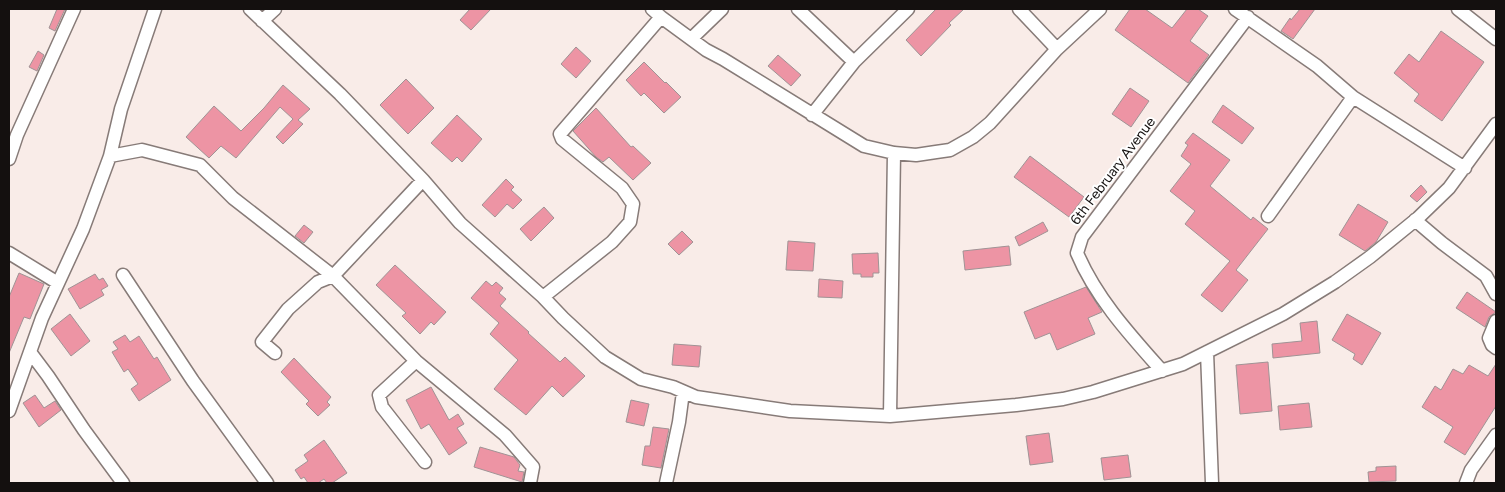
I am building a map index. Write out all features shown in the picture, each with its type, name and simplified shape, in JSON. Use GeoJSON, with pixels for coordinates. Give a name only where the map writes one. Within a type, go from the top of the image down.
{"type":"FeatureCollection","features":[{"type":"Feature","properties":{"kind":"street"},"geometry":{"type":"LineString","coordinates":[[9,159],[17,135],[74,9]]}},
{"type":"Feature","properties":{"kind":"street"},"geometry":{"type":"LineString","coordinates":[[9,410],[42,318],[83,229],[110,156],[121,109],[155,9]]}},
{"type":"Feature","properties":{"kind":"street"},"geometry":{"type":"LineString","coordinates":[[250,9],[340,94],[423,180],[460,223],[543,297],[605,357],[641,379],[696,396],[790,411],[890,416],[1063,399],[1093,392],[1183,364],[1284,314],[1370,258],[1449,188],[1496,124]]}},
{"type":"Feature","properties":{"kind":"street"},"geometry":{"type":"LineString","coordinates":[[262,21],[275,9]]}},
{"type":"Feature","properties":{"kind":"street"},"geometry":{"type":"LineString","coordinates":[[691,39],[722,9]]}},
{"type":"Feature","properties":{"kind":"street"},"geometry":{"type":"LineString","coordinates":[[798,9],[854,62]]}},
{"type":"Feature","properties":{"kind":"street"},"geometry":{"type":"LineString","coordinates":[[812,115],[854,62],[908,9]]}},
{"type":"Feature","properties":{"kind":"street"},"geometry":{"type":"LineString","coordinates":[[1019,9],[1057,48]]}},
{"type":"Feature","properties":{"kind":"street"},"geometry":{"type":"LineString","coordinates":[[543,297],[612,242],[630,222],[633,204],[622,188],[562,140],[560,134],[657,13],[706,50],[864,146],[894,153],[916,154],[950,150],[973,137],[990,123],[1057,48],[1100,9]]}},
{"type":"Feature","properties":{"kind":"street"},"geometry":{"type":"LineString","coordinates":[[1235,9],[1317,66],[1353,97],[1465,168]]}},
{"type":"Feature","properties":{"kind":"street"},"geometry":{"type":"LineString","coordinates":[[1458,9],[1496,39]]}},
{"type":"Feature","properties":{"kind":"street","name":"6th February Avenue"},"geometry":{"type":"LineString","coordinates":[[1162,371],[1116,318],[1083,267],[1077,253],[1082,238],[1248,17]]}},
{"type":"Feature","properties":{"kind":"street"},"geometry":{"type":"LineString","coordinates":[[1268,216],[1353,97]]}},
{"type":"Feature","properties":{"kind":"street"},"geometry":{"type":"LineString","coordinates":[[110,156],[142,150],[200,166],[233,198],[332,276],[416,360],[505,435],[533,467],[530,483]]}},
{"type":"Feature","properties":{"kind":"street"},"geometry":{"type":"LineString","coordinates":[[890,416],[894,153]]}},
{"type":"Feature","properties":{"kind":"street"},"geometry":{"type":"LineString","coordinates":[[275,353],[262,342],[294,304],[318,282],[332,276],[423,180]]}},
{"type":"Feature","properties":{"kind":"street"},"geometry":{"type":"LineString","coordinates":[[1415,220],[1486,276],[1496,294]]}},
{"type":"Feature","properties":{"kind":"street"},"geometry":{"type":"LineString","coordinates":[[9,254],[58,283]]}},
{"type":"Feature","properties":{"kind":"street"},"geometry":{"type":"LineString","coordinates":[[123,275],[194,381],[267,483]]}},
{"type":"Feature","properties":{"kind":"street"},"geometry":{"type":"LineString","coordinates":[[1496,321],[1489,338],[1492,345],[1496,348]]}},
{"type":"Feature","properties":{"kind":"street"},"geometry":{"type":"LineString","coordinates":[[30,352],[123,483]]}},
{"type":"Feature","properties":{"kind":"street"},"geometry":{"type":"LineString","coordinates":[[1207,352],[1212,483]]}},
{"type":"Feature","properties":{"kind":"street"},"geometry":{"type":"LineString","coordinates":[[416,360],[379,395],[382,407],[424,462]]}},
{"type":"Feature","properties":{"kind":"street"},"geometry":{"type":"LineString","coordinates":[[666,483],[679,422],[683,392]]}},
{"type":"Feature","properties":{"kind":"street"},"geometry":{"type":"LineString","coordinates":[[1466,483],[1471,470],[1496,435]]}},
{"type":"Feature","properties":{"kind":"building"},"geometry":{"type":"Polygon","coordinates":[[[57,9],[65,9],[55,31],[49,28],[57,9]]]}},
{"type":"Feature","properties":{"kind":"building"},"geometry":{"type":"Polygon","coordinates":[[[470,9],[491,9],[471,30],[460,20],[470,9]]]}},
{"type":"Feature","properties":{"kind":"building"},"geometry":{"type":"Polygon","coordinates":[[[936,9],[964,9],[949,23],[951,25],[921,56],[906,40],[936,9]]]}},
{"type":"Feature","properties":{"kind":"building"},"geometry":{"type":"Polygon","coordinates":[[[1130,9],[1145,9],[1172,28],[1187,9],[1198,9],[1208,16],[1190,41],[1209,55],[1188,83],[1115,30],[1130,9]]]}},
{"type":"Feature","properties":{"kind":"building"},"geometry":{"type":"Polygon","coordinates":[[[1300,9],[1315,9],[1293,39],[1281,31],[1290,18],[1291,20],[1300,9]]]}},
{"type":"Feature","properties":{"kind":"building"},"geometry":{"type":"Polygon","coordinates":[[[1441,31],[1484,62],[1442,121],[1414,101],[1419,94],[1394,73],[1409,54],[1419,62],[1441,31]]]}},
{"type":"Feature","properties":{"kind":"building"},"geometry":{"type":"Polygon","coordinates":[[[576,47],[591,61],[576,78],[561,64],[576,47]]]}},
{"type":"Feature","properties":{"kind":"building"},"geometry":{"type":"Polygon","coordinates":[[[38,51],[44,55],[37,71],[29,67],[38,51]]]}},
{"type":"Feature","properties":{"kind":"building"},"geometry":{"type":"Polygon","coordinates":[[[778,55],[801,75],[791,86],[768,66],[778,55]]]}},
{"type":"Feature","properties":{"kind":"building"},"geometry":{"type":"Polygon","coordinates":[[[644,62],[681,97],[664,113],[644,93],[641,96],[626,80],[644,62]]]}},
{"type":"Feature","properties":{"kind":"building"},"geometry":{"type":"Polygon","coordinates":[[[406,79],[434,108],[408,134],[380,105],[406,79]]]}},
{"type":"Feature","properties":{"kind":"building"},"geometry":{"type":"Polygon","coordinates":[[[283,85],[310,109],[298,120],[303,124],[283,144],[276,137],[293,119],[280,107],[236,158],[221,146],[209,158],[186,137],[214,106],[241,131],[283,85]]]}},
{"type":"Feature","properties":{"kind":"building"},"geometry":{"type":"Polygon","coordinates":[[[1130,88],[1149,101],[1131,127],[1112,114],[1130,88]]]}},
{"type":"Feature","properties":{"kind":"building"},"geometry":{"type":"Polygon","coordinates":[[[1223,105],[1254,128],[1242,144],[1212,122],[1223,105]]]}},
{"type":"Feature","properties":{"kind":"building"},"geometry":{"type":"Polygon","coordinates":[[[596,108],[631,147],[633,146],[651,163],[633,180],[609,157],[603,162],[596,157],[573,131],[596,108]]]}},
{"type":"Feature","properties":{"kind":"building"},"geometry":{"type":"Polygon","coordinates":[[[457,115],[482,139],[462,162],[457,157],[452,162],[431,143],[457,115]]]}},
{"type":"Feature","properties":{"kind":"building"},"geometry":{"type":"Polygon","coordinates":[[[1193,133],[1230,160],[1210,186],[1251,220],[1253,217],[1268,229],[1236,270],[1248,280],[1222,312],[1201,295],[1230,261],[1185,224],[1195,211],[1170,191],[1191,164],[1181,156],[1188,145],[1185,143],[1193,133]]]}},
{"type":"Feature","properties":{"kind":"building"},"geometry":{"type":"Polygon","coordinates":[[[1030,156],[1084,197],[1069,217],[1014,177],[1030,156]]]}},
{"type":"Feature","properties":{"kind":"building"},"geometry":{"type":"Polygon","coordinates":[[[506,179],[514,187],[511,190],[522,200],[513,209],[507,204],[495,217],[482,205],[506,179]]]}},
{"type":"Feature","properties":{"kind":"building"},"geometry":{"type":"Polygon","coordinates":[[[1421,185],[1427,192],[1417,202],[1410,196],[1421,185]]]}},
{"type":"Feature","properties":{"kind":"building"},"geometry":{"type":"Polygon","coordinates":[[[1358,204],[1388,222],[1376,242],[1365,251],[1339,235],[1358,204]]]}},
{"type":"Feature","properties":{"kind":"building"},"geometry":{"type":"Polygon","coordinates":[[[544,207],[554,218],[531,241],[520,229],[544,207]]]}},
{"type":"Feature","properties":{"kind":"building"},"geometry":{"type":"Polygon","coordinates":[[[1043,222],[1048,231],[1019,246],[1015,237],[1043,222]]]}},
{"type":"Feature","properties":{"kind":"building"},"geometry":{"type":"Polygon","coordinates":[[[304,225],[313,232],[304,243],[295,236],[304,225]]]}},
{"type":"Feature","properties":{"kind":"building"},"geometry":{"type":"Polygon","coordinates":[[[682,231],[693,242],[679,255],[668,244],[682,231]]]}},
{"type":"Feature","properties":{"kind":"building"},"geometry":{"type":"Polygon","coordinates":[[[788,241],[815,243],[813,271],[786,270],[788,241]]]}},
{"type":"Feature","properties":{"kind":"building"},"geometry":{"type":"Polygon","coordinates":[[[1009,246],[1011,265],[965,270],[963,251],[1009,246]]]}},
{"type":"Feature","properties":{"kind":"building"},"geometry":{"type":"Polygon","coordinates":[[[878,253],[879,273],[873,273],[873,277],[861,277],[861,274],[853,274],[852,254],[878,253]]]}},
{"type":"Feature","properties":{"kind":"building"},"geometry":{"type":"Polygon","coordinates":[[[395,265],[446,312],[434,325],[431,322],[420,334],[402,316],[406,313],[376,285],[395,265]]]}},
{"type":"Feature","properties":{"kind":"building"},"geometry":{"type":"Polygon","coordinates":[[[19,273],[44,284],[30,319],[24,317],[9,353],[9,297],[19,273]]]}},
{"type":"Feature","properties":{"kind":"building"},"geometry":{"type":"Polygon","coordinates":[[[95,274],[99,280],[103,278],[108,286],[101,290],[104,295],[80,309],[68,289],[95,274]]]}},
{"type":"Feature","properties":{"kind":"building"},"geometry":{"type":"Polygon","coordinates":[[[819,279],[843,281],[842,298],[818,297],[819,279]]]}},
{"type":"Feature","properties":{"kind":"building"},"geometry":{"type":"Polygon","coordinates":[[[486,281],[492,286],[496,282],[503,288],[499,293],[506,299],[500,306],[528,333],[560,362],[565,357],[585,376],[563,397],[552,386],[526,415],[494,389],[518,360],[490,334],[499,323],[471,298],[486,281]]]}},
{"type":"Feature","properties":{"kind":"building"},"geometry":{"type":"Polygon","coordinates":[[[1086,287],[1102,312],[1088,318],[1095,334],[1057,350],[1050,333],[1035,339],[1024,312],[1086,287]]]}},
{"type":"Feature","properties":{"kind":"building"},"geometry":{"type":"Polygon","coordinates":[[[1467,292],[1496,312],[1489,317],[1485,327],[1456,308],[1467,292]]]}},
{"type":"Feature","properties":{"kind":"building"},"geometry":{"type":"Polygon","coordinates":[[[70,314],[90,341],[71,356],[51,329],[70,314]]]}},
{"type":"Feature","properties":{"kind":"building"},"geometry":{"type":"Polygon","coordinates":[[[1347,314],[1381,333],[1362,365],[1353,359],[1355,354],[1332,340],[1347,314]]]}},
{"type":"Feature","properties":{"kind":"building"},"geometry":{"type":"Polygon","coordinates":[[[1317,321],[1320,353],[1273,358],[1272,344],[1302,341],[1300,323],[1317,321]]]}},
{"type":"Feature","properties":{"kind":"building"},"geometry":{"type":"Polygon","coordinates":[[[125,335],[130,342],[139,336],[154,359],[157,357],[171,380],[139,401],[131,389],[138,384],[128,369],[124,372],[112,352],[118,349],[113,342],[125,335]]]}},
{"type":"Feature","properties":{"kind":"building"},"geometry":{"type":"Polygon","coordinates":[[[674,344],[701,346],[699,367],[672,365],[674,344]]]}},
{"type":"Feature","properties":{"kind":"building"},"geometry":{"type":"Polygon","coordinates":[[[294,358],[331,397],[327,402],[330,405],[318,416],[306,404],[309,401],[281,372],[294,358]]]}},
{"type":"Feature","properties":{"kind":"building"},"geometry":{"type":"Polygon","coordinates":[[[1268,362],[1272,411],[1240,414],[1236,365],[1268,362]]]}},
{"type":"Feature","properties":{"kind":"building"},"geometry":{"type":"Polygon","coordinates":[[[1496,364],[1496,406],[1465,455],[1444,442],[1453,427],[1422,407],[1435,386],[1441,390],[1453,369],[1463,374],[1469,365],[1488,376],[1496,364]]]}},
{"type":"Feature","properties":{"kind":"building"},"geometry":{"type":"Polygon","coordinates":[[[431,387],[449,420],[458,414],[464,424],[457,428],[467,443],[449,455],[429,424],[421,429],[406,400],[431,387]]]}},
{"type":"Feature","properties":{"kind":"building"},"geometry":{"type":"Polygon","coordinates":[[[35,395],[44,408],[55,401],[61,410],[39,427],[23,403],[35,395]]]}},
{"type":"Feature","properties":{"kind":"building"},"geometry":{"type":"Polygon","coordinates":[[[631,400],[649,404],[644,426],[626,422],[631,400]]]}},
{"type":"Feature","properties":{"kind":"building"},"geometry":{"type":"Polygon","coordinates":[[[1309,403],[1312,427],[1280,430],[1278,406],[1309,403]]]}},
{"type":"Feature","properties":{"kind":"building"},"geometry":{"type":"Polygon","coordinates":[[[653,427],[669,429],[661,468],[642,465],[645,446],[650,446],[653,427]]]}},
{"type":"Feature","properties":{"kind":"building"},"geometry":{"type":"Polygon","coordinates":[[[1049,433],[1053,462],[1030,465],[1026,436],[1049,433]]]}},
{"type":"Feature","properties":{"kind":"building"},"geometry":{"type":"Polygon","coordinates":[[[324,440],[347,473],[332,483],[327,483],[324,479],[318,483],[308,483],[304,477],[301,479],[295,470],[308,461],[304,455],[324,440]]]}},
{"type":"Feature","properties":{"kind":"building"},"geometry":{"type":"Polygon","coordinates":[[[480,447],[514,457],[520,465],[518,471],[524,472],[522,482],[474,467],[480,447]]]}},
{"type":"Feature","properties":{"kind":"building"},"geometry":{"type":"Polygon","coordinates":[[[1128,455],[1131,477],[1104,480],[1101,458],[1128,455]]]}},
{"type":"Feature","properties":{"kind":"building"},"geometry":{"type":"Polygon","coordinates":[[[1396,466],[1396,481],[1369,482],[1368,472],[1376,471],[1376,467],[1396,466]]]}}]}
